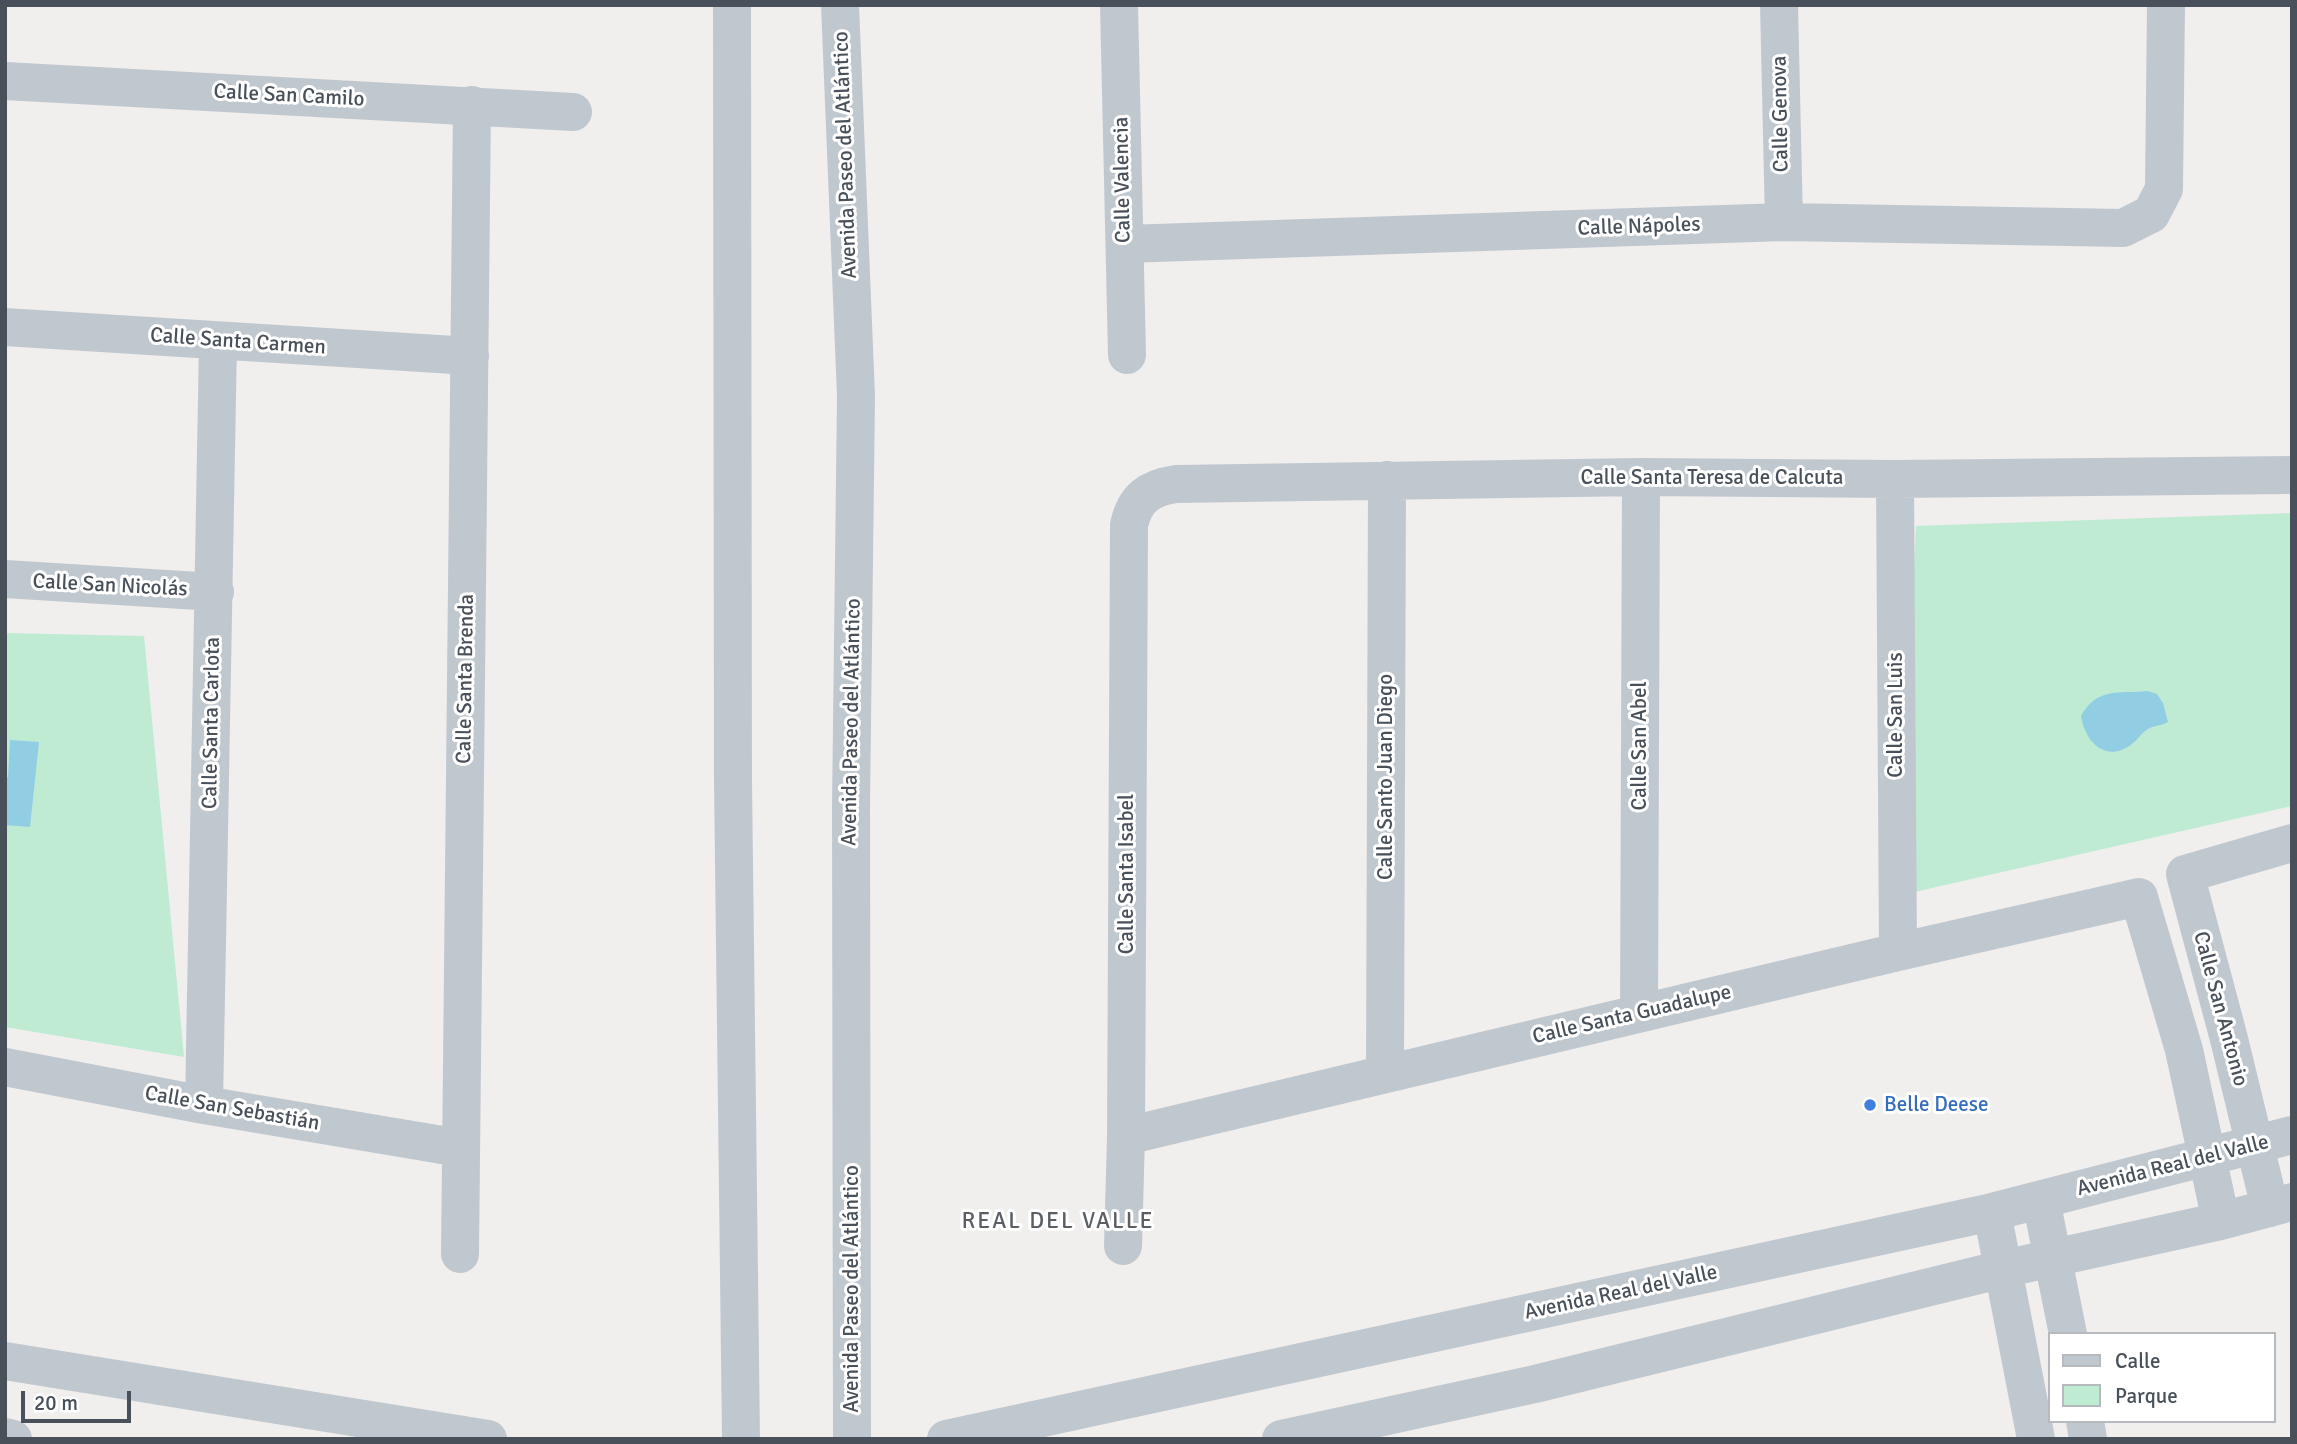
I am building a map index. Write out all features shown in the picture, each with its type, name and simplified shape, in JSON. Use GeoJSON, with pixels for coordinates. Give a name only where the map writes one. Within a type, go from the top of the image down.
{"type":"FeatureCollection","features":[{"type":"Feature","properties":{"kind":"street"},"geometry":{"type":"LineString","coordinates":[[732,5],[733,753],[741,1439]]}},
{"type":"Feature","properties":{"kind":"street","name":"Avenida Paseo del Atlántico"},"geometry":{"type":"LineString","coordinates":[[840,5],[856,396],[851,806],[852,1439]]}},
{"type":"Feature","properties":{"kind":"street","name":"Calle Valencia"},"geometry":{"type":"LineString","coordinates":[[1119,5],[1127,355]]}},
{"type":"Feature","properties":{"kind":"street","name":"Calle Genova"},"geometry":{"type":"LineString","coordinates":[[1779,5],[1784,222]]}},
{"type":"Feature","properties":{"kind":"street","name":"Calle Nápoles"},"geometry":{"type":"LineString","coordinates":[[1125,244],[1784,222],[2123,228],[2151,214],[2164,189],[2166,5]]}},
{"type":"Feature","properties":{"kind":"street","name":"Calle San Camilo"},"geometry":{"type":"LineString","coordinates":[[5,81],[573,112]]}},
{"type":"Feature","properties":{"kind":"street","name":"Calle Santa Brenda"},"geometry":{"type":"LineString","coordinates":[[460,1254],[472,105]]}},
{"type":"Feature","properties":{"kind":"street","name":"Calle Santa Carmen"},"geometry":{"type":"LineString","coordinates":[[5,327],[470,356]]}},
{"type":"Feature","properties":{"kind":"street","name":"Calle Santa Carlota"},"geometry":{"type":"LineString","coordinates":[[204,1105],[218,342]]}},
{"type":"Feature","properties":{"kind":"street","name":"Calle Santa Teresa de Calcuta"},"geometry":{"type":"LineString","coordinates":[[1138,503],[1147,493],[1158,487],[1175,484],[1641,477],[1895,479],[2292,475]]}},
{"type":"Feature","properties":{"kind":"street","name":"Calle San Abel"},"geometry":{"type":"LineString","coordinates":[[1639,1014],[1641,477]]}},
{"type":"Feature","properties":{"kind":"street","name":"Calle San Luis"},"geometry":{"type":"LineString","coordinates":[[1895,479],[1898,952]]}},
{"type":"Feature","properties":{"kind":"street","name":"Calle Santo Juan Diego"},"geometry":{"type":"LineString","coordinates":[[1385,1073],[1387,480]]}},
{"type":"Feature","properties":{"kind":"street","name":"Calle Santa Isabel"},"geometry":{"type":"LineString","coordinates":[[1123,1246],[1129,525],[1138,503]]}},
{"type":"Feature","properties":{"kind":"street","name":"Calle San Nicolás"},"geometry":{"type":"LineString","coordinates":[[5,579],[215,592]]}},
{"type":"Feature","properties":{"kind":"street","name":"Calle San Antonio"},"geometry":{"type":"LineString","coordinates":[[2281,1205],[2255,1145],[2185,874],[2292,843]]}},
{"type":"Feature","properties":{"kind":"street","name":"Calle Santa Guadalupe"},"geometry":{"type":"LineString","coordinates":[[1126,1136],[2139,897],[2184,1050]]}},
{"type":"Feature","properties":{"kind":"street"},"geometry":{"type":"LineString","coordinates":[[2221,1221],[2184,1050],[2229,1039]]}},
{"type":"Feature","properties":{"kind":"street","name":"Calle San Sebastián"},"geometry":{"type":"LineString","coordinates":[[5,1067],[204,1105],[460,1148]]}},
{"type":"Feature","properties":{"kind":"street","name":"Avenida Real del Valle"},"geometry":{"type":"LineString","coordinates":[[946,1439],[1993,1212],[2292,1135]]}},
{"type":"Feature","properties":{"kind":"street"},"geometry":{"type":"LineString","coordinates":[[2041,1200],[2068,1332]]}},
{"type":"Feature","properties":{"kind":"street"},"geometry":{"type":"LineString","coordinates":[[1281,1439],[1535,1384],[2003,1269],[2221,1221],[2281,1205]]}},
{"type":"Feature","properties":{"kind":"street"},"geometry":{"type":"LineString","coordinates":[[1993,1212],[2036,1439]]}},
{"type":"Feature","properties":{"kind":"street"},"geometry":{"type":"LineString","coordinates":[[5,1361],[488,1439]]}},
{"type":"Feature","properties":{"kind":"street"},"geometry":{"type":"LineString","coordinates":[[5,1437],[13,1439]]}},
{"type":"Feature","properties":{"kind":"green space"},"geometry":{"type":"Polygon","coordinates":[[[2292,513],[2292,806],[1897,896],[1916,526],[2292,513]]]}},
{"type":"Feature","properties":{"kind":"green space"},"geometry":{"type":"Polygon","coordinates":[[[5,633],[144,636],[184,1057],[5,1027],[5,633]]]}},
{"type":"Feature","properties":{"kind":"water"},"geometry":{"type":"Polygon","coordinates":[[[2147,691],[2157,694],[2163,703],[2168,722],[2143,732],[2123,750],[2105,751],[2092,742],[2081,716],[2094,700],[2109,694],[2147,691]]]}},
{"type":"Feature","properties":{"kind":"water"},"geometry":{"type":"Polygon","coordinates":[[[10,740],[39,742],[30,827],[5,825],[5,778],[8,777],[10,740]]]}},
{"type":"Feature","properties":{"kind":"place","name":"Belle Deese"},"geometry":{"type":"Point","coordinates":[1870,1105]}},
{"type":"Feature","properties":{"kind":"district","name":"REAL DEL VALLE"},"geometry":{"type":"Point","coordinates":[1058,1222]}}]}
